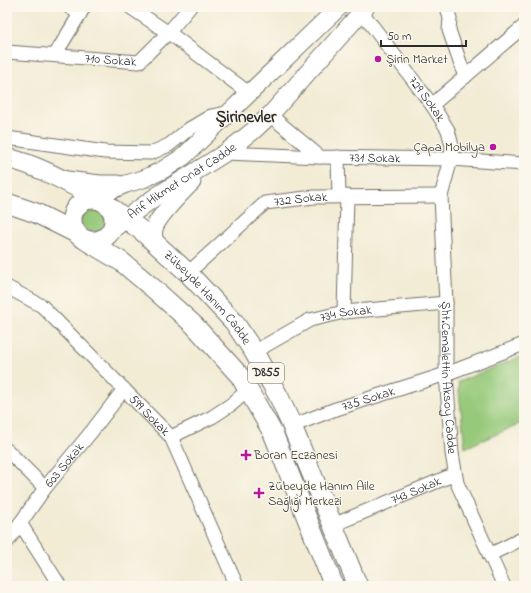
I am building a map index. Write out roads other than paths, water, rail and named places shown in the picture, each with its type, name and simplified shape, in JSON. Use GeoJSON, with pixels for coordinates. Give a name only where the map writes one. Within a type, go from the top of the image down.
{"type":"FeatureCollection","features":[{"type":"Feature","properties":{"kind":"highway","name":"Zübeyde Hanım Cadde"},"geometry":{"type":"LineString","coordinates":[[7,158],[18,161],[62,180],[126,219],[188,273],[234,322],[254,352],[279,397],[358,586]]}},
{"type":"Feature","properties":{"kind":"highway"},"geometry":{"type":"LineString","coordinates":[[98,201],[112,211],[114,224],[111,231],[101,240],[94,242],[81,237],[73,227],[73,213],[76,207],[82,203],[98,201]]}},
{"type":"Feature","properties":{"kind":"highway","name":"Zübeyde Hanım Cadde"},"geometry":{"type":"LineString","coordinates":[[7,203],[36,213],[81,237],[122,262],[194,325],[229,363],[240,376],[273,433],[334,586]]}},
{"type":"Feature","properties":{"kind":"main road","name":"Arif Hikmet Onat Cadde"},"geometry":{"type":"LineString","coordinates":[[98,201],[126,184],[143,179],[161,171],[183,157],[232,112],[339,7]]}},
{"type":"Feature","properties":{"kind":"main road","name":"Arif Hikmet Onat Cadde"},"geometry":{"type":"LineString","coordinates":[[111,231],[158,195],[225,153],[253,131],[270,115],[362,9]]}},
{"type":"Feature","properties":{"kind":"main road"},"geometry":{"type":"LineString","coordinates":[[154,242],[154,229],[161,217],[173,201],[207,165]]}},
{"type":"Feature","properties":{"kind":"main road"},"geometry":{"type":"LineString","coordinates":[[62,180],[100,184],[126,184]]}},
{"type":"Feature","properties":{"kind":"street"},"geometry":{"type":"LineString","coordinates":[[130,7],[168,33],[250,94]]}},
{"type":"Feature","properties":{"kind":"street","name":"710 Sokak"},"geometry":{"type":"LineString","coordinates":[[7,52],[139,62],[168,33],[190,7]]}},
{"type":"Feature","properties":{"kind":"street"},"geometry":{"type":"LineString","coordinates":[[447,7],[450,19],[449,30],[465,77]]}},
{"type":"Feature","properties":{"kind":"street"},"geometry":{"type":"LineString","coordinates":[[55,55],[77,9]]}},
{"type":"Feature","properties":{"kind":"street","name":"729 Sokak"},"geometry":{"type":"LineString","coordinates":[[362,9],[432,105],[448,130],[452,146],[451,159]]}},
{"type":"Feature","properties":{"kind":"street"},"geometry":{"type":"LineString","coordinates":[[432,105],[524,26]]}},
{"type":"Feature","properties":{"kind":"street"},"geometry":{"type":"LineString","coordinates":[[7,138],[104,152],[151,153],[169,145],[189,129],[211,116],[232,112]]}},
{"type":"Feature","properties":{"kind":"street"},"geometry":{"type":"LineString","coordinates":[[270,115],[320,158]]}},
{"type":"Feature","properties":{"kind":"street","name":"731 Sokak"},"geometry":{"type":"LineString","coordinates":[[225,153],[320,158],[451,159],[524,164]]}},
{"type":"Feature","properties":{"kind":"street"},"geometry":{"type":"LineString","coordinates":[[338,157],[343,196],[344,312]]}},
{"type":"Feature","properties":{"kind":"street","name":"Şht.Cemalettin Aksoy Cadde"},"geometry":{"type":"LineString","coordinates":[[451,159],[441,196],[446,303],[446,374],[452,453],[457,483],[504,586]]}},
{"type":"Feature","properties":{"kind":"street","name":"732 Sokak"},"geometry":{"type":"LineString","coordinates":[[188,273],[265,203],[314,197],[441,196]]}},
{"type":"Feature","properties":{"kind":"street","name":"599 Sokak"},"geometry":{"type":"LineString","coordinates":[[7,288],[42,306],[171,437],[234,585]]}},
{"type":"Feature","properties":{"kind":"street","name":"734 Sokak"},"geometry":{"type":"LineString","coordinates":[[254,352],[310,320],[344,312],[446,303]]}},
{"type":"Feature","properties":{"kind":"street","name":"735 Sokak"},"geometry":{"type":"LineString","coordinates":[[292,426],[334,410],[446,374],[524,344]]}},
{"type":"Feature","properties":{"kind":"street","name":"603 Sokak"},"geometry":{"type":"LineString","coordinates":[[7,542],[45,488],[124,389]]}},
{"type":"Feature","properties":{"kind":"street"},"geometry":{"type":"LineString","coordinates":[[171,437],[212,417],[232,404],[248,390]]}},
{"type":"Feature","properties":{"kind":"street"},"geometry":{"type":"LineString","coordinates":[[7,450],[45,488]]}},
{"type":"Feature","properties":{"kind":"street","name":"743 Sokak"},"geometry":{"type":"LineString","coordinates":[[333,525],[455,474]]}},
{"type":"Feature","properties":{"kind":"street"},"geometry":{"type":"LineString","coordinates":[[20,523],[60,586]]}},
{"type":"Feature","properties":{"kind":"street"},"geometry":{"type":"LineString","coordinates":[[489,555],[524,538]]}},
{"type":"Feature","properties":{"kind":"place","name":"Şirin Market"},"geometry":{"type":"Point","coordinates":[378,59]}},
{"type":"Feature","properties":{"kind":"place","name":"Çapa Mobilya"},"geometry":{"type":"Point","coordinates":[493,147]}},
{"type":"Feature","properties":{"kind":"place","name":"Boran Eczanesi"},"geometry":{"type":"Point","coordinates":[246,455]}},
{"type":"Feature","properties":{"kind":"place","name":"Zübeyde Hanım Aile Sağlığı Merkezi"},"geometry":{"type":"Point","coordinates":[259,493]}},
{"type":"Feature","properties":{"kind":"district","name":"Şirinevler"},"geometry":{"type":"Point","coordinates":[246,117]}}]}
